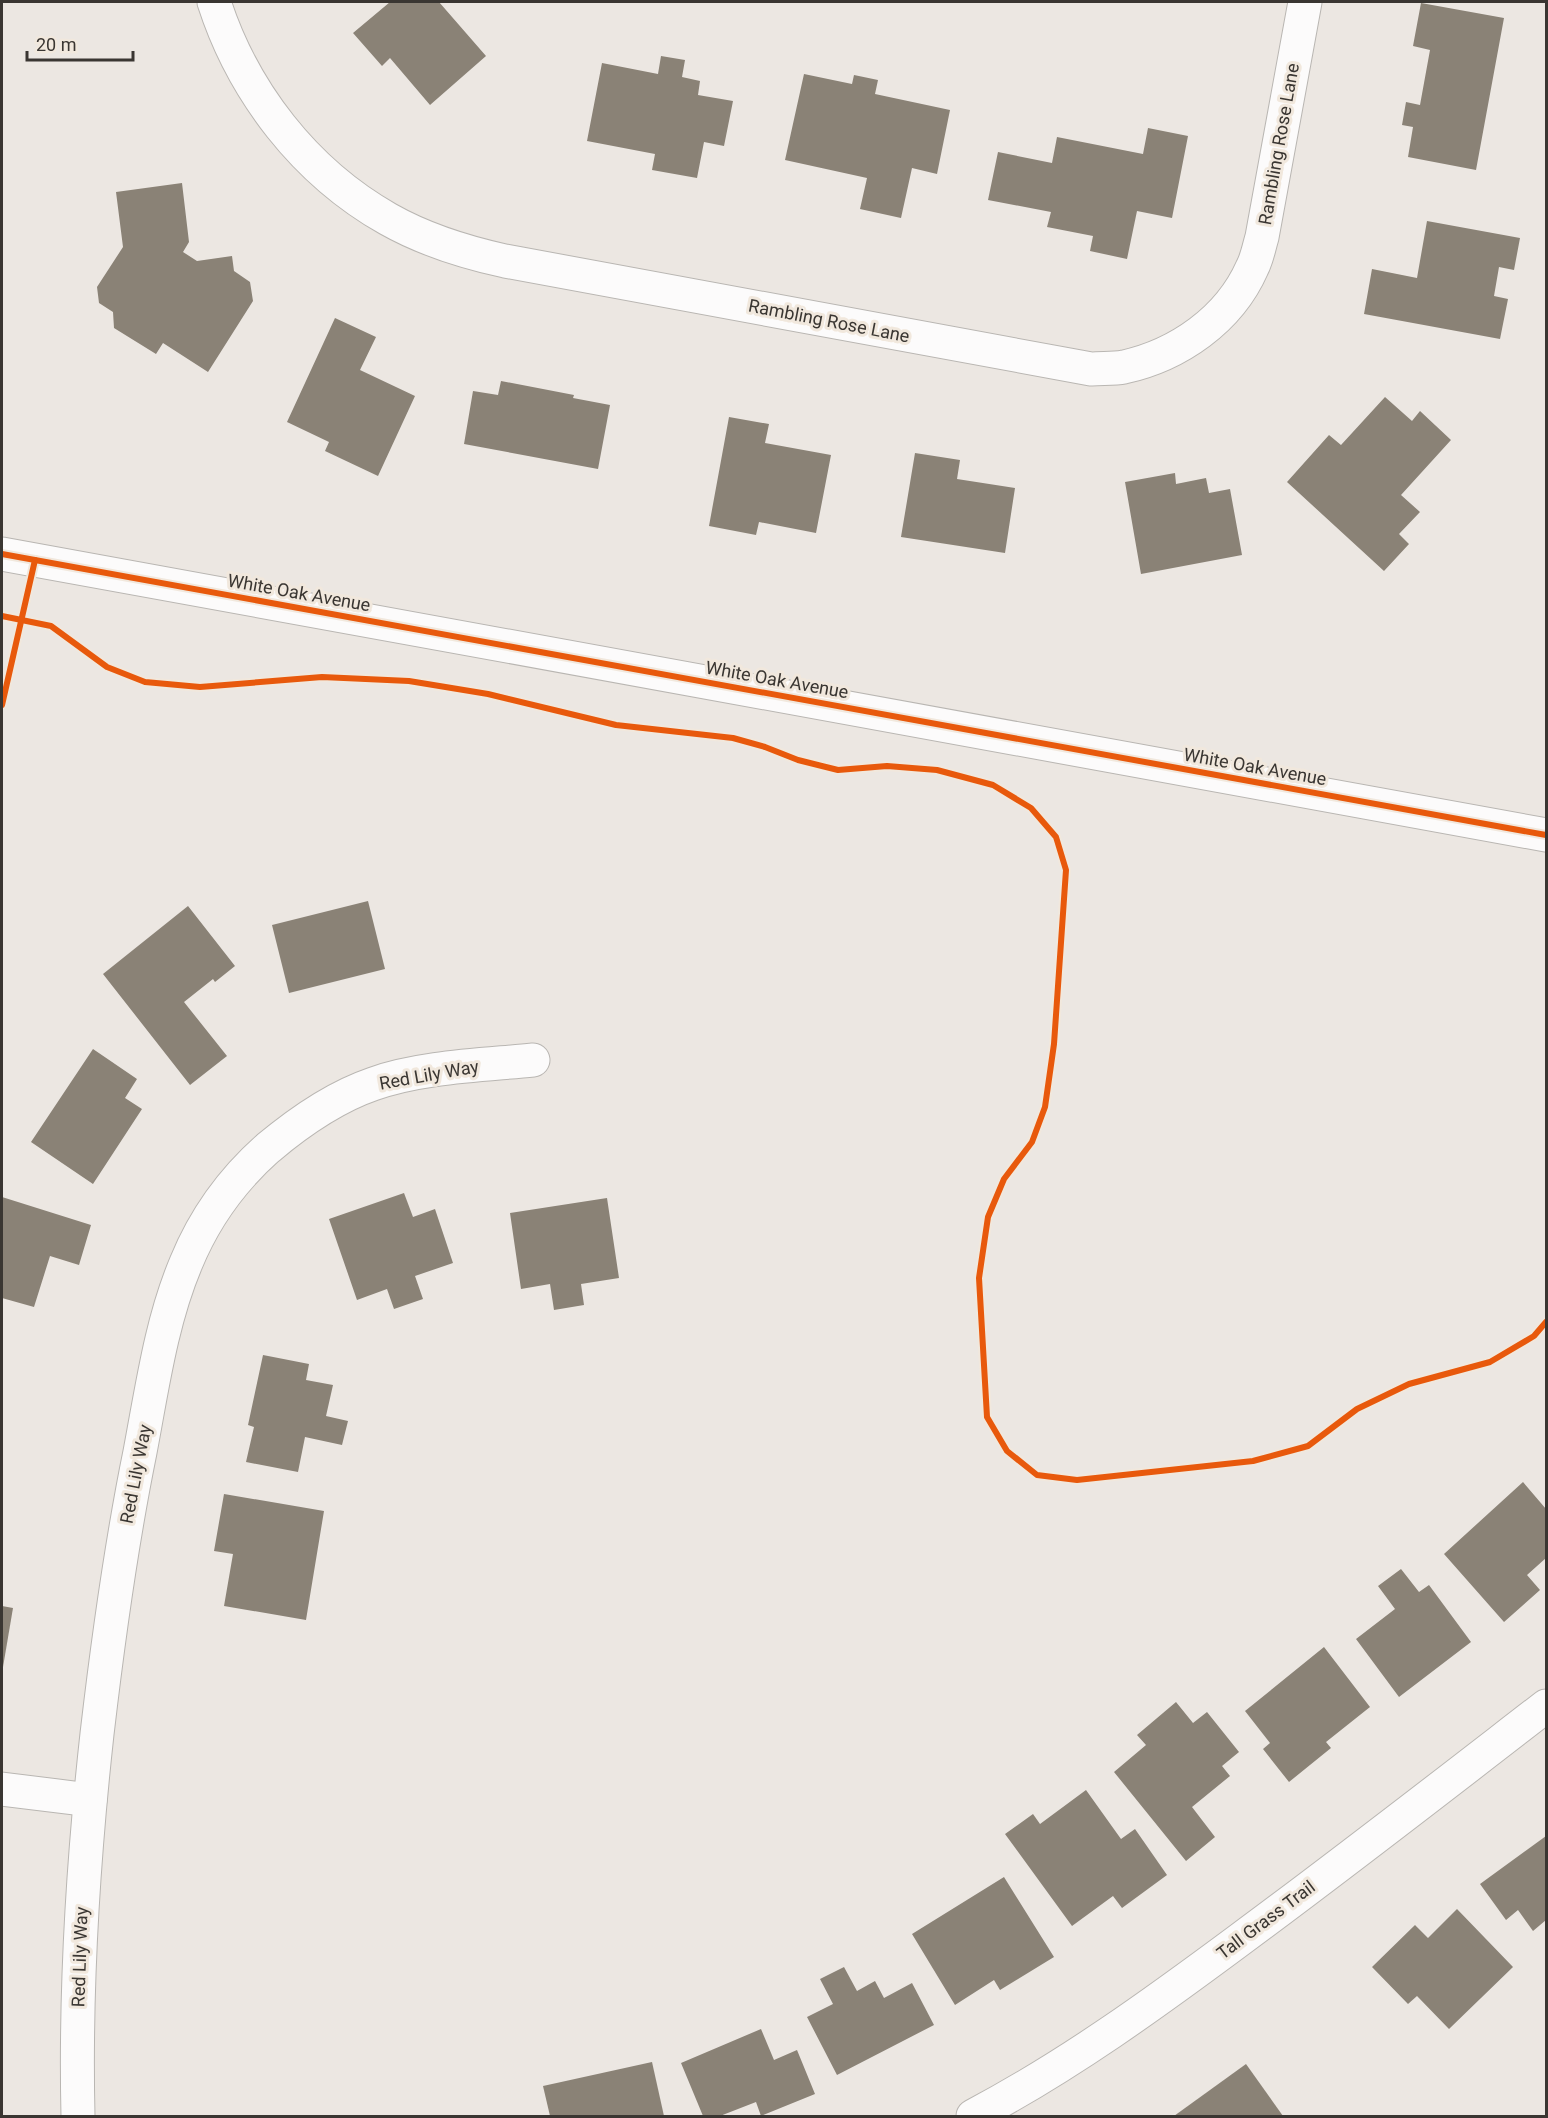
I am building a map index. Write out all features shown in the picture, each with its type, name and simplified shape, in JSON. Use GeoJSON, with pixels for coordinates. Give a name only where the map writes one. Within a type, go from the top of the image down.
{"type":"FeatureCollection","features":[{"type":"Feature","properties":{"kind":"street","name":"Rambling Rose Lane"},"geometry":{"type":"LineString","coordinates":[[214,2],[235,56],[249,82],[287,133],[310,158],[362,202],[389,220],[428,238],[457,249],[505,261],[1091,369],[1121,368],[1149,360],[1176,348],[1200,333],[1224,311],[1240,291],[1253,267],[1262,237],[1305,2]]}},
{"type":"Feature","properties":{"kind":"street","name":"White Oak Avenue"},"geometry":{"type":"LineString","coordinates":[[2,554],[1546,835]]}},
{"type":"Feature","properties":{"kind":"street","name":"Red Lily Way"},"geometry":{"type":"LineString","coordinates":[[78,2116],[78,1996],[82,1899],[90,1800],[116,1583],[151,1394],[177,1287],[195,1242],[209,1217],[232,1186],[267,1149],[309,1118],[348,1094],[375,1083],[412,1074],[533,1060]]}},
{"type":"Feature","properties":{"kind":"street","name":"Tall Grass Trail"},"geometry":{"type":"LineString","coordinates":[[973,2116],[1039,2079],[1187,1979],[1546,1706]]}},
{"type":"Feature","properties":{"kind":"street"},"geometry":{"type":"LineString","coordinates":[[2,1789],[90,1800]]}},
{"type":"Feature","properties":{"kind":"building"},"geometry":{"type":"Polygon","coordinates":[[[390,2],[439,2],[486,56],[430,105],[390,58],[382,66],[353,33],[390,2]]]}},
{"type":"Feature","properties":{"kind":"building"},"geometry":{"type":"Polygon","coordinates":[[[1421,3],[1504,18],[1476,170],[1408,157],[1413,127],[1402,125],[1406,102],[1420,105],[1430,50],[1413,46],[1421,3]]]}},
{"type":"Feature","properties":{"kind":"building"},"geometry":{"type":"Polygon","coordinates":[[[661,56],[685,60],[682,77],[700,81],[698,95],[733,101],[724,146],[704,142],[697,178],[652,170],[655,154],[587,141],[602,63],[658,74],[661,56]]]}},
{"type":"Feature","properties":{"kind":"building"},"geometry":{"type":"Polygon","coordinates":[[[804,74],[852,84],[854,75],[878,80],[875,94],[950,110],[937,174],[912,168],[901,218],[860,209],[867,178],[785,160],[804,74]]]}},
{"type":"Feature","properties":{"kind":"building"},"geometry":{"type":"Polygon","coordinates":[[[1148,128],[1188,136],[1172,218],[1137,211],[1127,259],[1090,251],[1093,236],[1047,227],[1051,212],[988,200],[998,152],[1052,163],[1057,137],[1143,154],[1148,128]]]}},
{"type":"Feature","properties":{"kind":"building"},"geometry":{"type":"Polygon","coordinates":[[[182,183],[189,242],[183,252],[197,261],[232,256],[234,271],[250,282],[253,301],[208,372],[163,343],[156,354],[114,328],[113,312],[99,303],[97,287],[123,247],[116,192],[182,183]]]}},
{"type":"Feature","properties":{"kind":"building"},"geometry":{"type":"Polygon","coordinates":[[[1427,221],[1520,238],[1514,270],[1499,267],[1494,296],[1508,299],[1500,339],[1364,314],[1372,269],[1417,278],[1427,221]]]}},
{"type":"Feature","properties":{"kind":"building"},"geometry":{"type":"Polygon","coordinates":[[[335,318],[376,337],[360,370],[415,396],[378,476],[325,451],[329,442],[287,422],[335,318]]]}},
{"type":"Feature","properties":{"kind":"building"},"geometry":{"type":"Polygon","coordinates":[[[501,381],[574,395],[573,398],[610,405],[598,469],[464,444],[473,391],[498,395],[501,381]]]}},
{"type":"Feature","properties":{"kind":"building"},"geometry":{"type":"Polygon","coordinates":[[[1385,397],[1412,421],[1420,411],[1451,440],[1401,495],[1420,512],[1399,534],[1409,544],[1384,571],[1287,482],[1329,435],[1341,445],[1385,397]]]}},
{"type":"Feature","properties":{"kind":"building"},"geometry":{"type":"Polygon","coordinates":[[[729,417],[769,424],[765,443],[831,455],[816,533],[759,522],[756,535],[709,526],[729,417]]]}},
{"type":"Feature","properties":{"kind":"building"},"geometry":{"type":"Polygon","coordinates":[[[915,453],[960,460],[957,479],[1015,488],[1005,553],[901,537],[915,453]]]}},
{"type":"Feature","properties":{"kind":"building"},"geometry":{"type":"Polygon","coordinates":[[[1175,473],[1176,484],[1206,478],[1209,493],[1230,489],[1242,555],[1141,574],[1125,482],[1175,473]]]}},
{"type":"Feature","properties":{"kind":"building"},"geometry":{"type":"Polygon","coordinates":[[[368,901],[385,969],[289,993],[272,925],[368,901]]]}},
{"type":"Feature","properties":{"kind":"building"},"geometry":{"type":"Polygon","coordinates":[[[188,906],[235,966],[215,982],[213,979],[184,1002],[227,1056],[190,1085],[103,974],[188,906]]]}},
{"type":"Feature","properties":{"kind":"building"},"geometry":{"type":"Polygon","coordinates":[[[93,1049],[137,1079],[125,1098],[142,1109],[93,1184],[31,1142],[93,1049]]]}},
{"type":"Feature","properties":{"kind":"building"},"geometry":{"type":"Polygon","coordinates":[[[404,1193],[413,1217],[435,1209],[453,1263],[415,1276],[423,1299],[394,1309],[387,1289],[357,1300],[329,1219],[404,1193]]]}},
{"type":"Feature","properties":{"kind":"building"},"geometry":{"type":"Polygon","coordinates":[[[2,1197],[91,1225],[79,1265],[50,1256],[34,1307],[2,1298],[2,1197]]]}},
{"type":"Feature","properties":{"kind":"building"},"geometry":{"type":"Polygon","coordinates":[[[607,1198],[619,1278],[581,1284],[584,1305],[554,1310],[550,1284],[521,1289],[510,1213],[607,1198]]]}},
{"type":"Feature","properties":{"kind":"building"},"geometry":{"type":"Polygon","coordinates":[[[263,1355],[309,1364],[306,1380],[333,1385],[326,1416],[348,1421],[342,1445],[305,1437],[298,1472],[246,1462],[254,1427],[248,1425],[263,1355]]]}},
{"type":"Feature","properties":{"kind":"building"},"geometry":{"type":"Polygon","coordinates":[[[1523,1482],[1546,1509],[1546,1558],[1527,1575],[1540,1590],[1504,1622],[1444,1554],[1523,1482]]]}},
{"type":"Feature","properties":{"kind":"building"},"geometry":{"type":"Polygon","coordinates":[[[224,1494],[324,1511],[306,1620],[224,1606],[233,1554],[214,1551],[224,1494]]]}},
{"type":"Feature","properties":{"kind":"building"},"geometry":{"type":"Polygon","coordinates":[[[1401,1569],[1419,1592],[1429,1585],[1471,1642],[1399,1697],[1356,1639],[1395,1609],[1378,1586],[1401,1569]]]}},
{"type":"Feature","properties":{"kind":"building"},"geometry":{"type":"Polygon","coordinates":[[[2,1606],[13,1608],[3,1667],[2,1667],[2,1606]]]}},
{"type":"Feature","properties":{"kind":"building"},"geometry":{"type":"Polygon","coordinates":[[[1324,1647],[1370,1707],[1326,1742],[1331,1748],[1289,1782],[1263,1749],[1270,1743],[1245,1711],[1324,1647]]]}},
{"type":"Feature","properties":{"kind":"building"},"geometry":{"type":"Polygon","coordinates":[[[1176,1702],[1193,1723],[1207,1712],[1239,1752],[1222,1766],[1230,1776],[1192,1807],[1215,1837],[1186,1861],[1114,1772],[1146,1745],[1137,1735],[1176,1702]]]}},
{"type":"Feature","properties":{"kind":"building"},"geometry":{"type":"Polygon","coordinates":[[[1086,1790],[1121,1839],[1135,1829],[1167,1875],[1122,1908],[1113,1896],[1072,1926],[1005,1834],[1033,1814],[1040,1824],[1086,1790]]]}},
{"type":"Feature","properties":{"kind":"building"},"geometry":{"type":"Polygon","coordinates":[[[1546,1836],[1546,1920],[1533,1931],[1518,1910],[1506,1920],[1480,1884],[1546,1836]]]}},
{"type":"Feature","properties":{"kind":"building"},"geometry":{"type":"Polygon","coordinates":[[[1004,1877],[1054,1957],[1000,1990],[994,1980],[955,2005],[912,1934],[1004,1877]]]}},
{"type":"Feature","properties":{"kind":"building"},"geometry":{"type":"Polygon","coordinates":[[[1457,1909],[1513,1967],[1449,2029],[1417,1996],[1408,2004],[1372,1967],[1415,1925],[1428,1938],[1457,1909]]]}},
{"type":"Feature","properties":{"kind":"building"},"geometry":{"type":"Polygon","coordinates":[[[844,1967],[857,1991],[875,1981],[884,1998],[912,1983],[934,2025],[837,2075],[807,2017],[833,2004],[820,1979],[844,1967]]]}},
{"type":"Feature","properties":{"kind":"building"},"geometry":{"type":"Polygon","coordinates":[[[761,2029],[774,2060],[797,2050],[815,2094],[761,2116],[756,2102],[720,2116],[703,2116],[681,2063],[761,2029]]]}},
{"type":"Feature","properties":{"kind":"building"},"geometry":{"type":"Polygon","coordinates":[[[652,2062],[664,2116],[550,2116],[543,2086],[652,2062]]]}},
{"type":"Feature","properties":{"kind":"building"},"geometry":{"type":"Polygon","coordinates":[[[1246,2064],[1283,2116],[1174,2116],[1246,2064]]]}},
{"type":"Feature","properties":{"kind":"cycle path"},"geometry":{"type":"LineString","coordinates":[[2,554],[1546,835]]}},
{"type":"Feature","properties":{"kind":"cycle path"},"geometry":{"type":"LineString","coordinates":[[2,705],[35,560]]}},
{"type":"Feature","properties":{"kind":"cycle path"},"geometry":{"type":"LineString","coordinates":[[2,616],[51,626],[107,667],[145,682],[200,687],[322,677],[409,681],[488,694],[616,725],[733,738],[798,760],[838,770],[887,766],[937,770],[993,785],[1031,808],[1056,837],[1066,870],[1054,1044],[1045,1107],[1032,1142],[1004,1179],[988,1217],[979,1278],[987,1417],[1007,1451],[1037,1475],[1077,1480],[1253,1461],[1308,1446],[1357,1409],[1409,1384],[1490,1362],[1534,1336],[1546,1322]]}}]}
